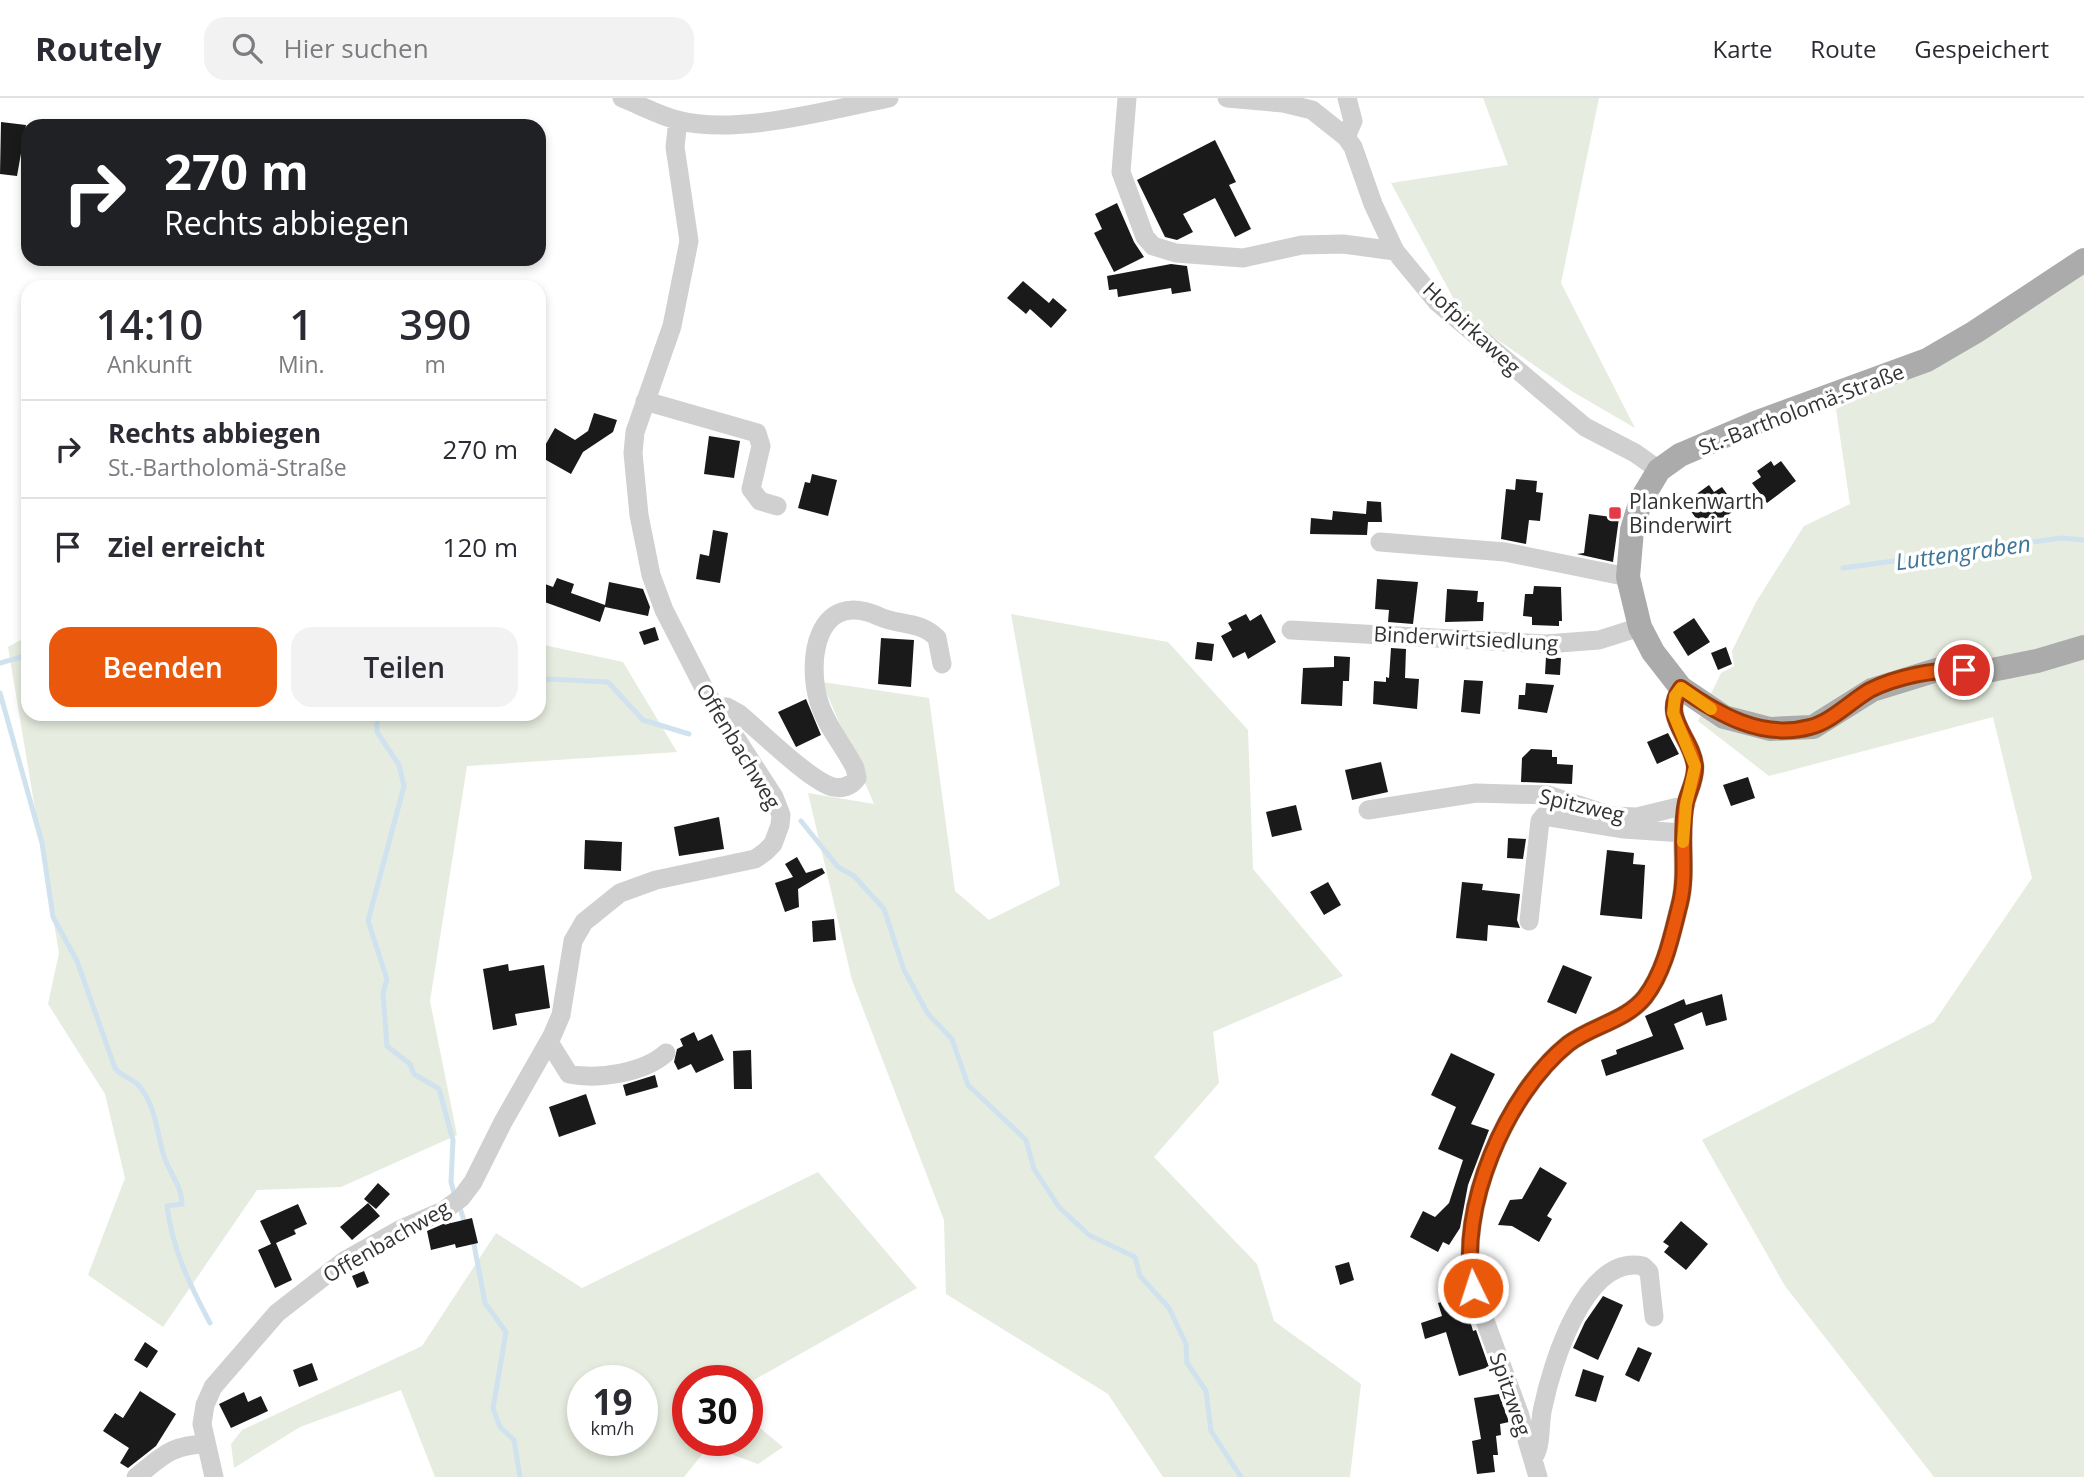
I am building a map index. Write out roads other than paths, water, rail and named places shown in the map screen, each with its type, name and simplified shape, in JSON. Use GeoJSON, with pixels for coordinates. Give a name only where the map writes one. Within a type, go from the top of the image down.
{"type":"FeatureCollection","features":[{"type":"Feature","properties":{"kind":"main road","name":"St.-Bartholomä-Straße"},"geometry":{"type":"LineString","coordinates":[[2084,260],[1975,332],[1927,359],[1755,423],[1680,455],[1659,470],[1648,485],[1635,516],[1628,577],[1640,627],[1653,652],[1681,688],[1735,721],[1770,729],[1813,727],[1871,690],[1940,669],[1987,671],[2037,661],[2084,647]]}},
{"type":"Feature","properties":{"kind":"street"},"geometry":{"type":"LineString","coordinates":[[622,98],[678,120],[755,122],[889,98]]}},
{"type":"Feature","properties":{"kind":"street"},"geometry":{"type":"LineString","coordinates":[[1127,98],[1121,172],[1144,237],[1153,246],[1176,253],[1243,258],[1302,245],[1343,244],[1395,251]]}},
{"type":"Feature","properties":{"kind":"street","name":"Hofpirkaweg"},"geometry":{"type":"LineString","coordinates":[[1227,98],[1283,103],[1312,110],[1346,137],[1395,251],[1437,302],[1548,399],[1585,427],[1635,453],[1659,470]]}},
{"type":"Feature","properties":{"kind":"street"},"geometry":{"type":"LineString","coordinates":[[1346,137],[1353,121],[1348,98]]}},
{"type":"Feature","properties":{"kind":"street","name":"Offenbachweg"},"geometry":{"type":"LineString","coordinates":[[214,1477],[202,1424],[205,1405],[213,1387],[277,1313],[344,1261],[401,1229],[443,1211],[461,1198],[473,1182],[561,1015],[573,941],[584,922],[620,893],[656,880],[755,859],[773,844],[778,834],[781,815],[774,797],[716,707],[664,610],[651,575],[639,514],[633,453],[645,401],[672,326],[689,241],[675,146],[678,120]]}},
{"type":"Feature","properties":{"kind":"street"},"geometry":{"type":"LineString","coordinates":[[645,401],[757,433],[761,446],[751,489],[760,501],[777,506]]}},
{"type":"Feature","properties":{"kind":"street"},"geometry":{"type":"LineString","coordinates":[[1380,542],[1505,552],[1628,577]]}},
{"type":"Feature","properties":{"kind":"street"},"geometry":{"type":"LineString","coordinates":[[716,707],[727,707],[738,713],[816,778],[832,787],[843,788],[853,785],[857,778],[855,768],[820,706],[815,688],[818,645],[830,617],[839,610],[851,610],[887,621],[916,624],[937,638],[942,664]]}},
{"type":"Feature","properties":{"kind":"street","name":"Binderwirtsiedlung"},"geometry":{"type":"LineString","coordinates":[[1291,630],[1546,644],[1599,640],[1640,627]]}},
{"type":"Feature","properties":{"kind":"street","name":"Spitzweg"},"geometry":{"type":"LineString","coordinates":[[1535,1468],[1473,1288],[1471,1250],[1476,1210],[1498,1138],[1522,1095],[1568,1044],[1634,1007],[1652,985],[1663,963],[1683,891],[1683,833],[1695,766],[1673,713],[1675,696],[1681,688]]}},
{"type":"Feature","properties":{"kind":"street","name":"Spitzweg"},"geometry":{"type":"LineString","coordinates":[[1368,810],[1476,793],[1548,795],[1612,816],[1637,817],[1686,805]]}},
{"type":"Feature","properties":{"kind":"street"},"geometry":{"type":"LineString","coordinates":[[1529,921],[1540,821],[1544,816],[1624,829],[1683,833]]}},
{"type":"Feature","properties":{"kind":"street"},"geometry":{"type":"LineString","coordinates":[[549,1042],[569,1074],[588,1078],[605,1077],[650,1065],[666,1053]]}},
{"type":"Feature","properties":{"kind":"street"},"geometry":{"type":"LineString","coordinates":[[1535,1468],[1542,1408],[1552,1374],[1571,1325],[1598,1279],[1625,1265],[1643,1266],[1649,1272],[1654,1317]]}},
{"type":"Feature","properties":{"kind":"street"},"geometry":{"type":"LineString","coordinates":[[136,1477],[166,1452],[182,1445],[206,1444]]}},
{"type":"Feature","properties":{"kind":"waterway","name":"Luttengraben"},"geometry":{"type":"LineString","coordinates":[[1843,568],[2061,538],[2084,540]]}},
{"type":"Feature","properties":{"kind":"waterway"},"geometry":{"type":"LineString","coordinates":[[0,663],[21,657]]}},
{"type":"Feature","properties":{"kind":"waterway"},"geometry":{"type":"LineString","coordinates":[[546,680],[608,682],[643,720],[689,734]]}},
{"type":"Feature","properties":{"kind":"waterway"},"geometry":{"type":"LineString","coordinates":[[0,693],[42,843],[53,917],[77,961],[115,1068],[137,1084],[152,1111],[165,1159],[181,1197],[182,1204],[167,1206],[173,1237],[189,1281],[210,1323]]}},
{"type":"Feature","properties":{"kind":"waterway"},"geometry":{"type":"LineString","coordinates":[[377,721],[377,732],[399,765],[404,786],[368,921],[387,979],[383,993],[387,1046],[410,1064],[414,1074],[439,1089],[453,1140],[451,1182],[454,1193]]}},
{"type":"Feature","properties":{"kind":"waterway"},"geometry":{"type":"LineString","coordinates":[[801,821],[838,867],[854,876],[884,909],[904,970],[928,1014],[952,1039],[968,1085],[1026,1140],[1034,1169],[1059,1207],[1089,1235],[1135,1257],[1140,1276],[1169,1308],[1186,1344],[1187,1363],[1206,1391],[1211,1431],[1241,1477]]}},
{"type":"Feature","properties":{"kind":"waterway"},"geometry":{"type":"LineString","coordinates":[[460,1208],[465,1224]]}},
{"type":"Feature","properties":{"kind":"waterway"},"geometry":{"type":"LineString","coordinates":[[473,1239],[485,1303],[506,1332],[493,1408],[500,1427],[514,1440],[520,1477]]}},
{"type":"Feature","properties":{"kind":"place","name":"Plankenwarth Binderwirt"},"geometry":{"type":"Point","coordinates":[1615,513]}}]}
